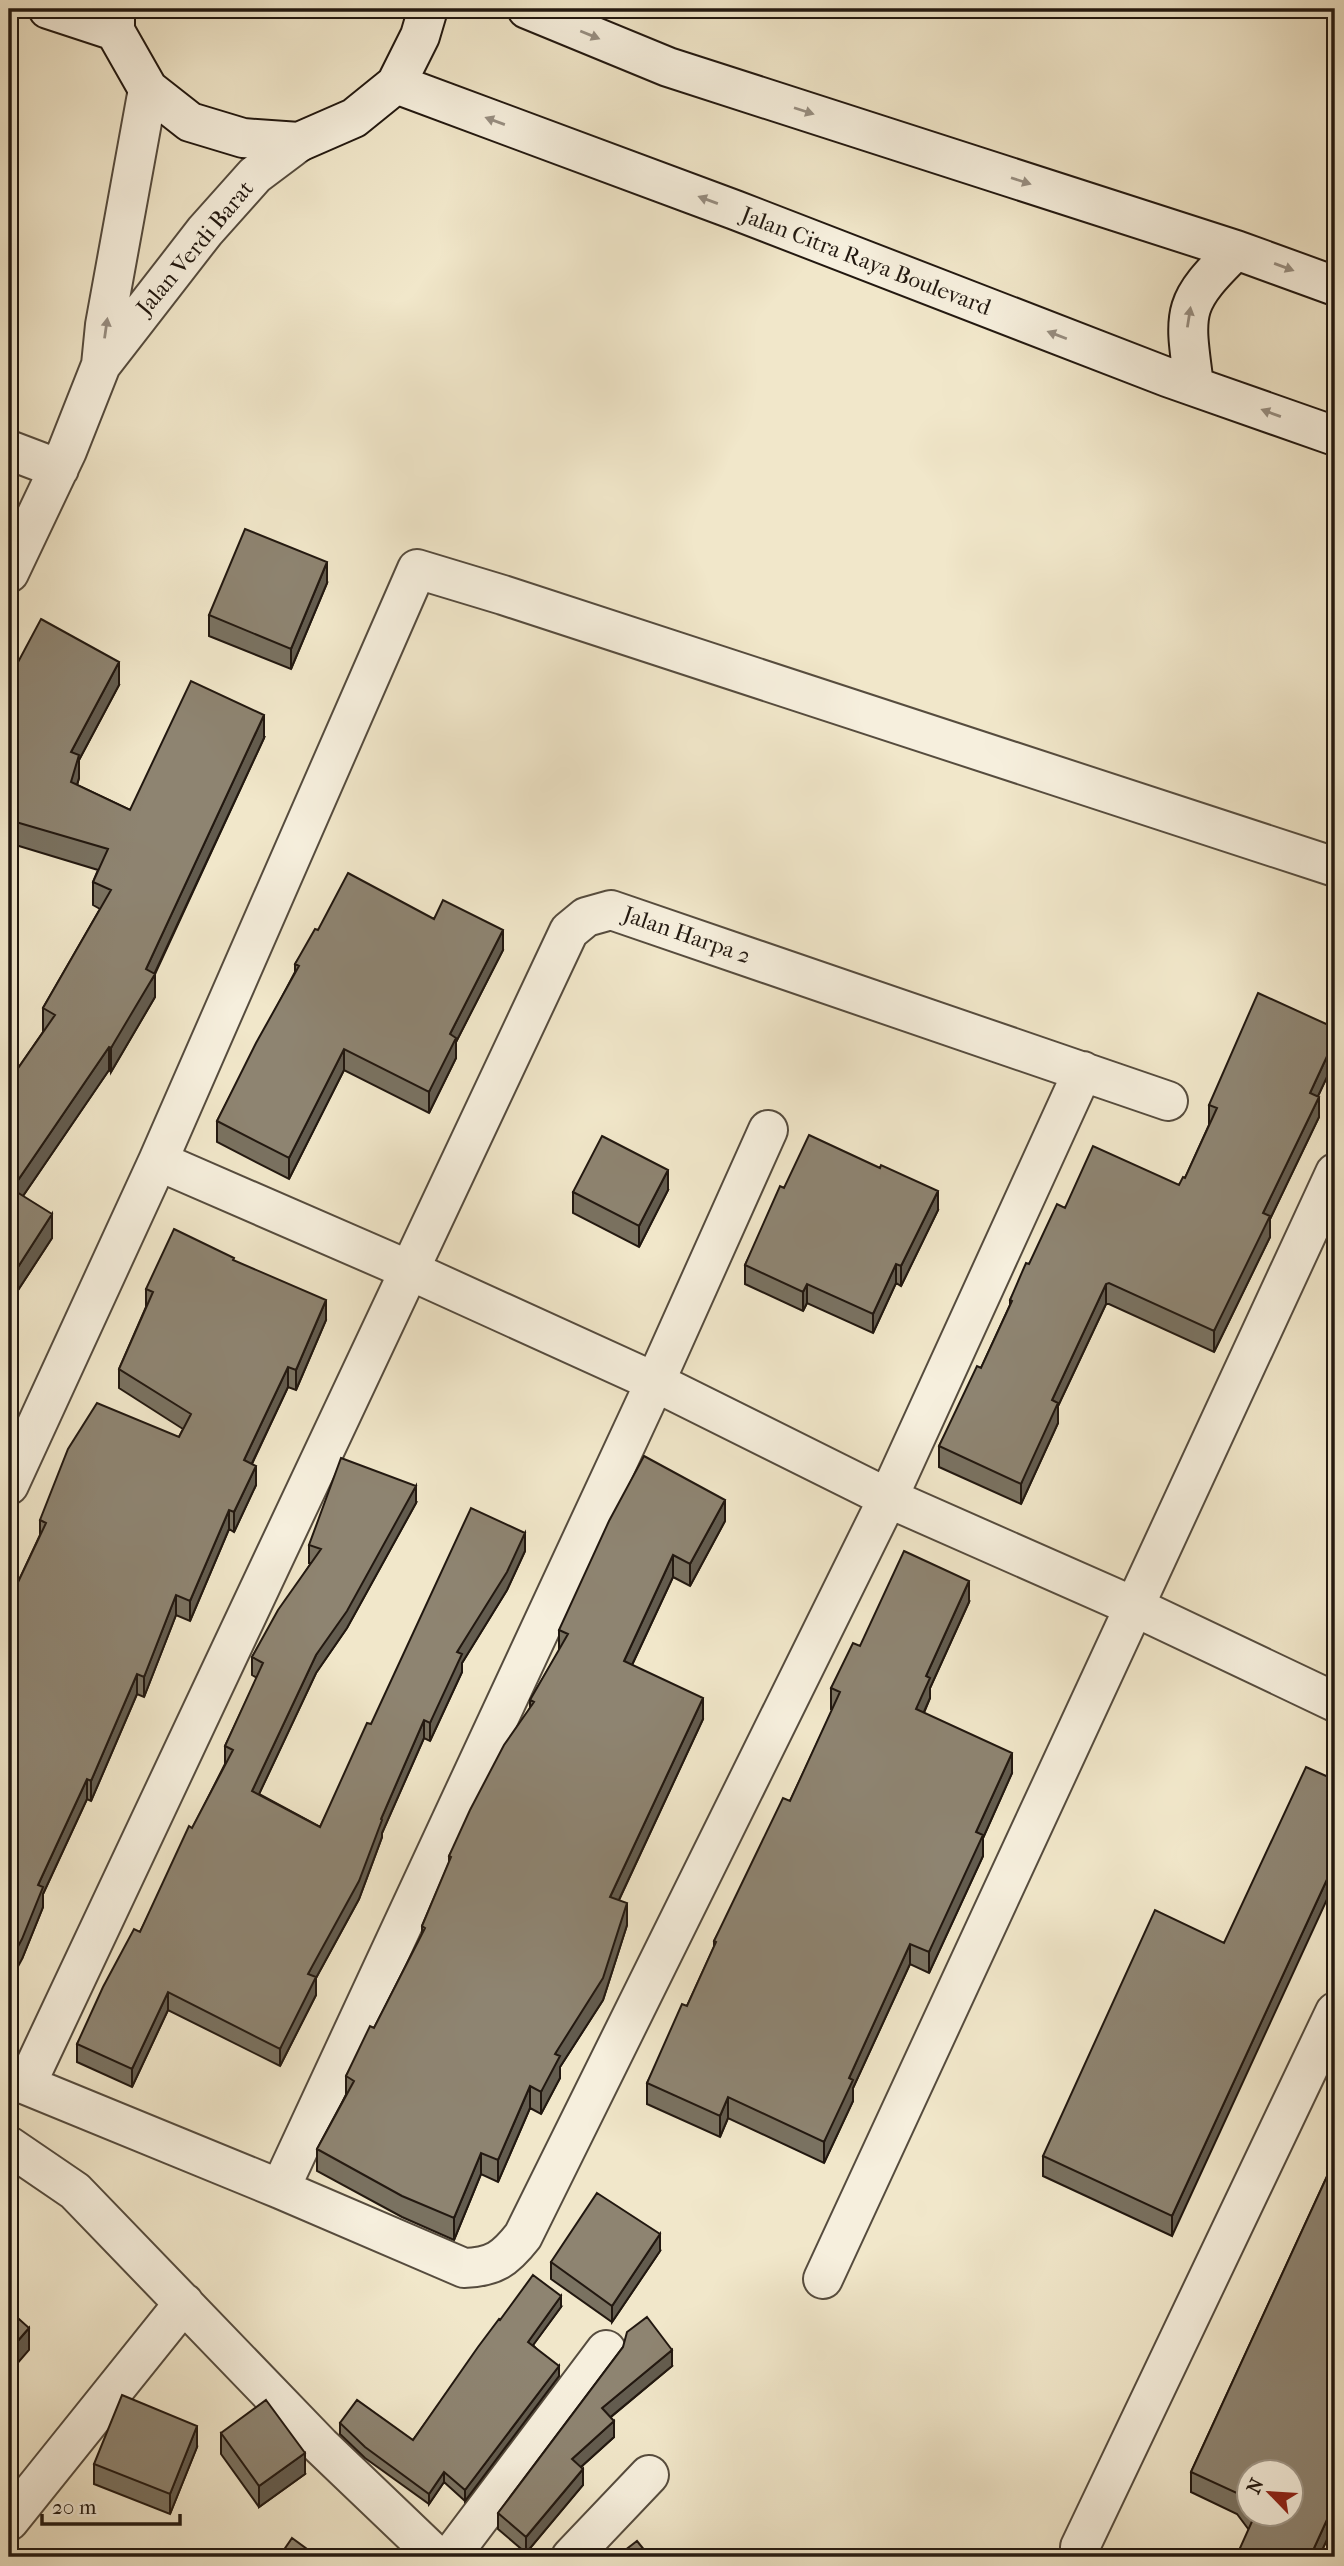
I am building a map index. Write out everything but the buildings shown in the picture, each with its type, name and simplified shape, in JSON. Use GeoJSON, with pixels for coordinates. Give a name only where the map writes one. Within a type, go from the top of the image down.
{"type":"FeatureCollection","features":[{"type":"Feature","properties":{"kind":"street"},"geometry":{"type":"LineString","coordinates":[[48,9],[115,20],[148,89],[190,122],[243,138],[299,142],[354,118],[397,84],[420,36],[428,9]]}},
{"type":"Feature","properties":{"kind":"street"},"geometry":{"type":"LineString","coordinates":[[527,9],[668,67],[1236,250],[1335,286]]}},
{"type":"Feature","properties":{"kind":"street","name":"Jalan Citra Raya Boulevard"},"geometry":{"type":"LineString","coordinates":[[397,84],[1167,377],[1335,436]]}},
{"type":"Feature","properties":{"kind":"street","name":"Jalan Verdi Barat"},"geometry":{"type":"LineString","coordinates":[[9,573],[59,469],[101,365],[148,89]]}},
{"type":"Feature","properties":{"kind":"street","name":"Jalan Verdi Barat"},"geometry":{"type":"LineString","coordinates":[[101,365],[205,231],[255,175],[299,142]]}},
{"type":"Feature","properties":{"kind":"street"},"geometry":{"type":"LineString","coordinates":[[1194,385],[1187,331],[1190,306],[1204,282],[1236,250]]}},
{"type":"Feature","properties":{"kind":"street"},"geometry":{"type":"LineString","coordinates":[[9,450],[59,469]]}},
{"type":"Feature","properties":{"kind":"street"},"geometry":{"type":"LineString","coordinates":[[9,1485],[158,1161],[417,569],[530,603],[1335,867]]}},
{"type":"Feature","properties":{"kind":"street","name":"Jalan Harpa 2"},"geometry":{"type":"LineString","coordinates":[[17,2082],[411,1271],[569,931],[586,917],[611,909],[1168,1101]]}},
{"type":"Feature","properties":{"kind":"street"},"geometry":{"type":"LineString","coordinates":[[17,2082],[280,2189],[464,2268],[485,2267],[509,2254],[523,2236],[888,1498],[1083,1071]]}},
{"type":"Feature","properties":{"kind":"street"},"geometry":{"type":"LineString","coordinates":[[280,2189],[655,1381],[768,1130]]}},
{"type":"Feature","properties":{"kind":"street"},"geometry":{"type":"LineString","coordinates":[[158,1161],[655,1381],[888,1498],[1135,1607],[1335,1702]]}},
{"type":"Feature","properties":{"kind":"street"},"geometry":{"type":"LineString","coordinates":[[823,2279],[1335,1173]]}},
{"type":"Feature","properties":{"kind":"street"},"geometry":{"type":"LineString","coordinates":[[1083,2557],[1080,2547],[1335,2012]]}},
{"type":"Feature","properties":{"kind":"street"},"geometry":{"type":"LineString","coordinates":[[9,2146],[75,2191],[321,2446],[437,2557]]}},
{"type":"Feature","properties":{"kind":"street"},"geometry":{"type":"LineString","coordinates":[[9,2521],[184,2303]]}},
{"type":"Feature","properties":{"kind":"street"},"geometry":{"type":"LineString","coordinates":[[450,2557],[606,2350]]}},
{"type":"Feature","properties":{"kind":"street"},"geometry":{"type":"LineString","coordinates":[[571,2557],[649,2475]]}}]}
